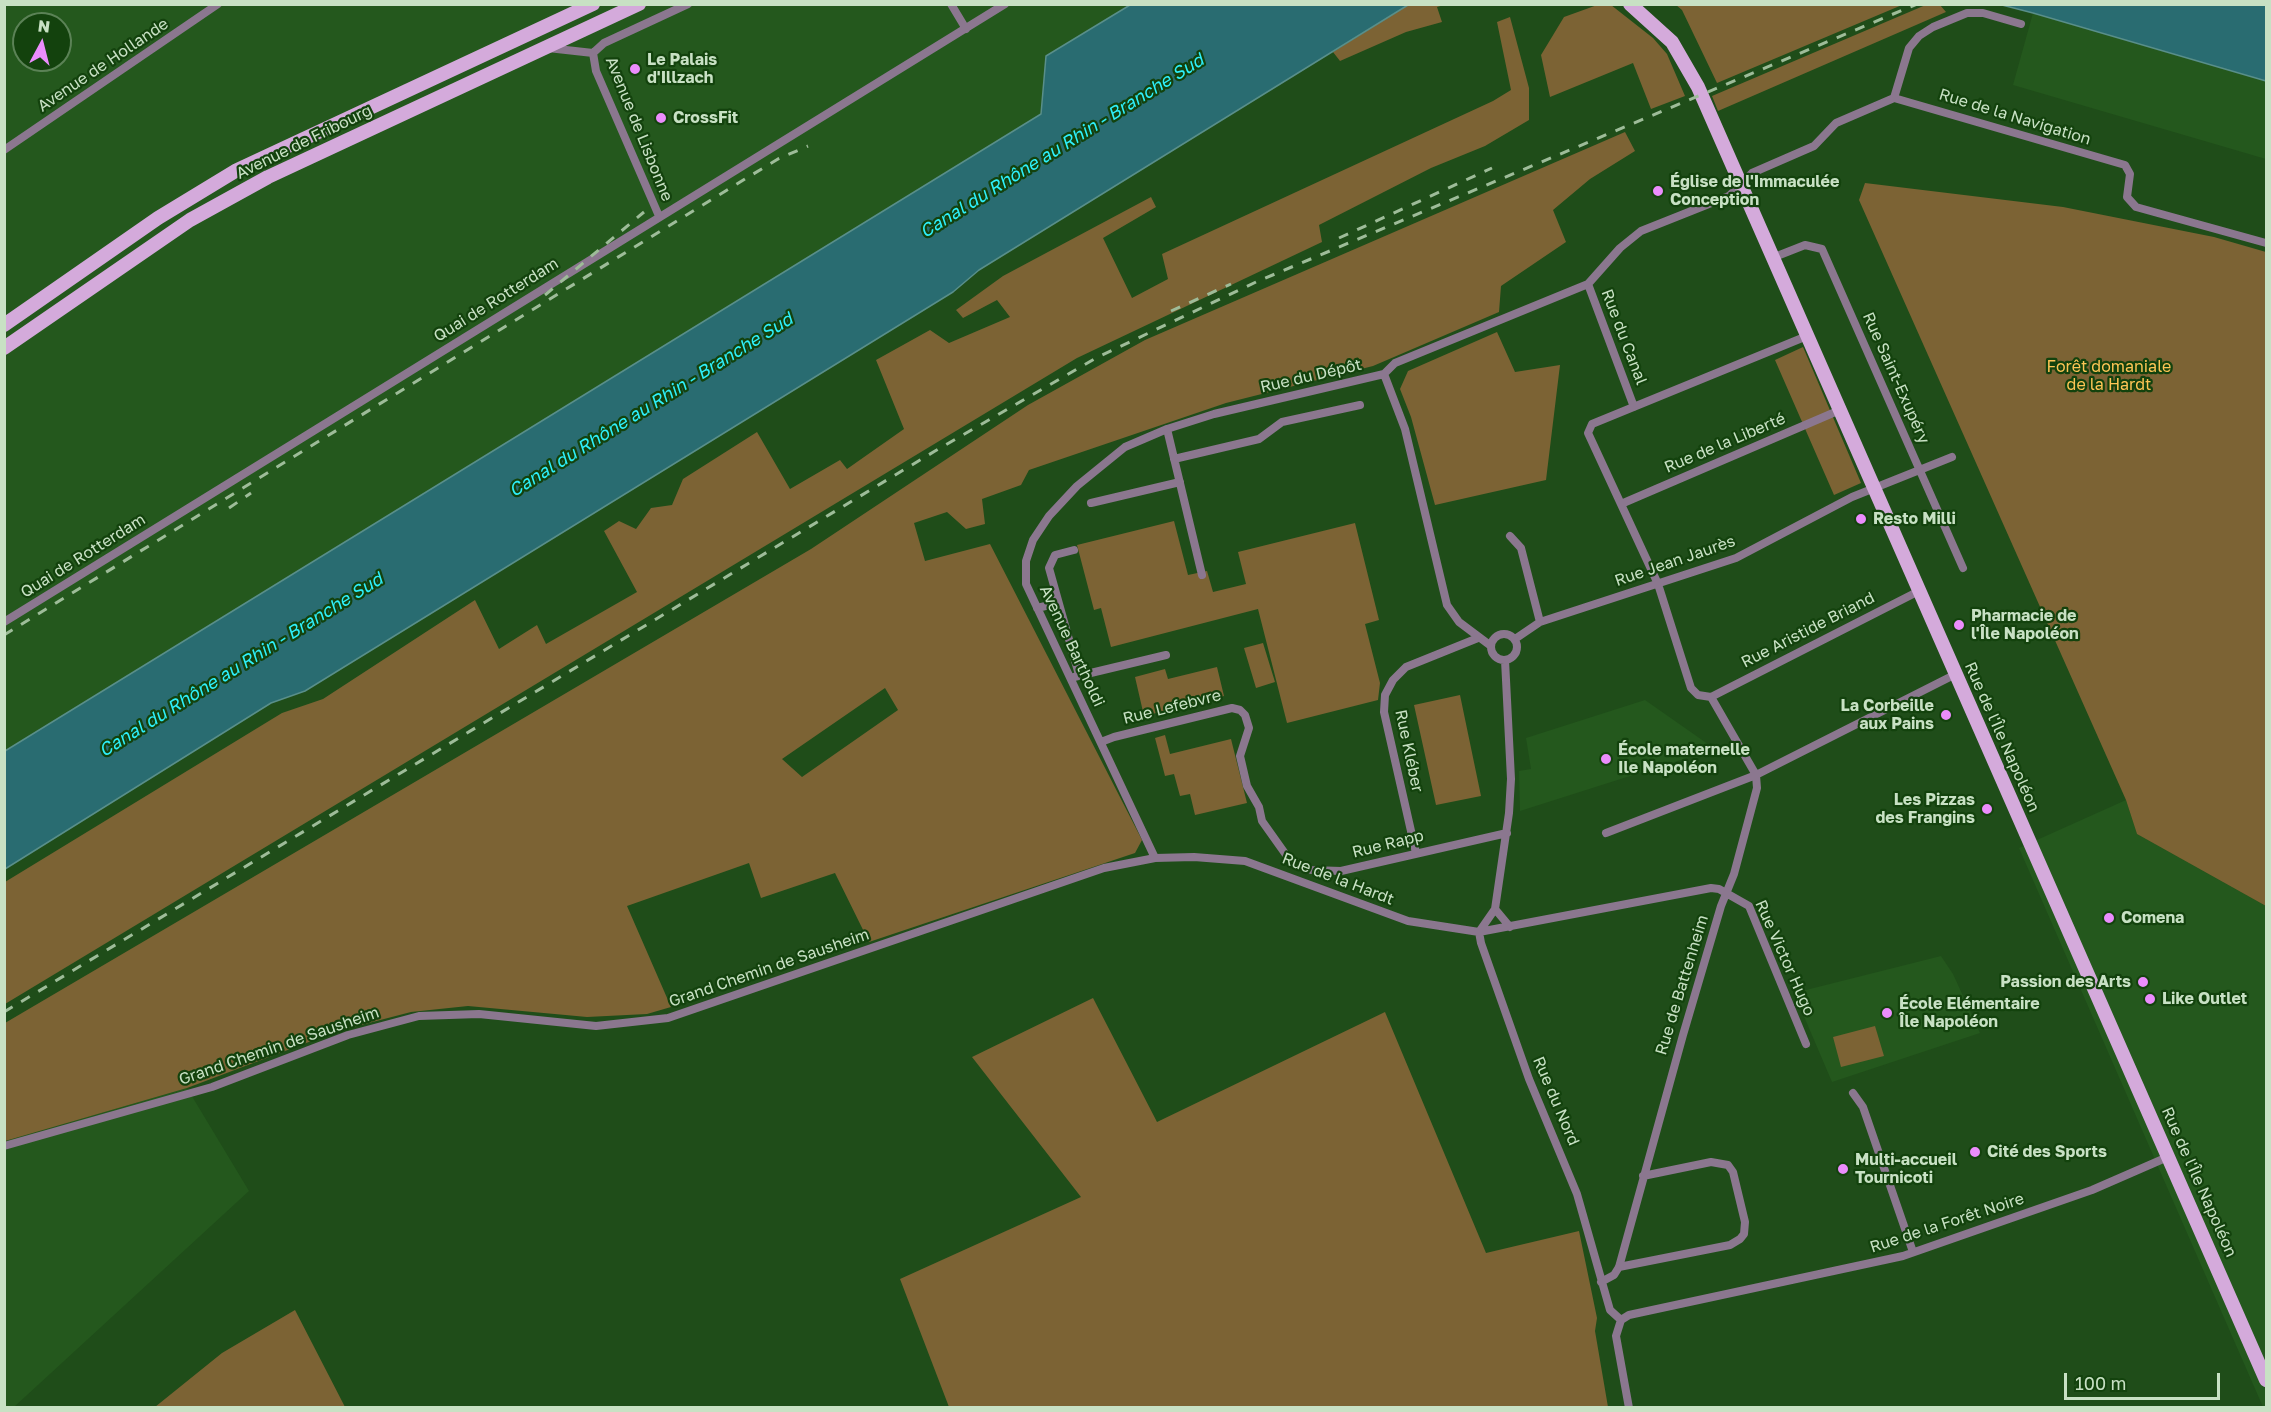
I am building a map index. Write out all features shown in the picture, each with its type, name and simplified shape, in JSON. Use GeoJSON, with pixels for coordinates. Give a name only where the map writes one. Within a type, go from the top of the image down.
{"type":"FeatureCollection","features":[{"type":"Feature","properties":{"kind":"main road","name":"Avenue de Fribourg"},"geometry":{"type":"LineString","coordinates":[[4,325],[158,218],[237,170],[593,4]]}},
{"type":"Feature","properties":{"kind":"main road","name":"Avenue de Fribourg"},"geometry":{"type":"LineString","coordinates":[[4,348],[190,220],[312,154],[639,4]]}},
{"type":"Feature","properties":{"kind":"main road","name":"Rue de l'Île Napoléon"},"geometry":{"type":"LineString","coordinates":[[1630,4],[1672,42],[1685,62],[1707,108],[2170,1156],[2266,1380]]}},
{"type":"Feature","properties":{"kind":"street","name":"Avenue de Hollande"},"geometry":{"type":"LineString","coordinates":[[4,150],[218,4]]}},
{"type":"Feature","properties":{"kind":"street"},"geometry":{"type":"LineString","coordinates":[[545,48],[593,53],[604,44],[688,4]]}},
{"type":"Feature","properties":{"kind":"street"},"geometry":{"type":"LineString","coordinates":[[951,4],[966,29]]}},
{"type":"Feature","properties":{"kind":"street","name":"Quai de Rotterdam"},"geometry":{"type":"LineString","coordinates":[[4,622],[1005,4]]}},
{"type":"Feature","properties":{"kind":"street"},"geometry":{"type":"LineString","coordinates":[[1740,184],[1752,173],[1814,146],[1836,123],[1894,98],[1909,48],[1919,36],[1933,27],[1967,14],[1983,13],[2021,24]]}},
{"type":"Feature","properties":{"kind":"street","name":"Avenue de Lisbonne"},"geometry":{"type":"LineString","coordinates":[[593,53],[596,71],[659,216]]}},
{"type":"Feature","properties":{"kind":"street","name":"Rue de la Navigation"},"geometry":{"type":"LineString","coordinates":[[1894,98],[2125,165],[2130,174],[2127,197],[2136,207],[2266,243]]}},
{"type":"Feature","properties":{"kind":"street","name":"Rue du Canal"},"geometry":{"type":"LineString","coordinates":[[1634,407],[1588,284],[1620,248],[1641,231],[1729,196],[1740,184]]}},
{"type":"Feature","properties":{"kind":"street","name":"Rue Saint-Exupéry"},"geometry":{"type":"LineString","coordinates":[[1772,258],[1805,245],[1822,249],[1963,568]]}},
{"type":"Feature","properties":{"kind":"street","name":"Rue du Dépôt"},"geometry":{"type":"LineString","coordinates":[[1167,429],[1214,414],[1384,374],[1395,363],[1588,284]]}},
{"type":"Feature","properties":{"kind":"street"},"geometry":{"type":"LineString","coordinates":[[1756,775],[1711,697],[1698,695],[1691,688],[1658,584],[1588,433],[1592,424],[1807,336]]}},
{"type":"Feature","properties":{"kind":"street"},"geometry":{"type":"LineString","coordinates":[[1384,374],[1405,429],[1447,605],[1459,622],[1491,646],[1494,655],[1505,660]]}},
{"type":"Feature","properties":{"kind":"street"},"geometry":{"type":"LineString","coordinates":[[1174,459],[1258,439],[1282,422],[1360,405]]}},
{"type":"Feature","properties":{"kind":"street","name":"Rue de la Liberté"},"geometry":{"type":"LineString","coordinates":[[1621,504],[1840,410]]}},
{"type":"Feature","properties":{"kind":"street"},"geometry":{"type":"LineString","coordinates":[[1167,429],[1202,574]]}},
{"type":"Feature","properties":{"kind":"street","name":"Avenue Bartholdi"},"geometry":{"type":"LineString","coordinates":[[1155,858],[1101,742],[1075,677],[1026,584],[1026,561],[1033,540],[1049,516],[1077,486],[1125,447],[1167,429]]}},
{"type":"Feature","properties":{"kind":"street","name":"Rue Jean Jaurès"},"geometry":{"type":"LineString","coordinates":[[1515,639],[1540,622],[1736,558],[1874,487],[1952,457]]}},
{"type":"Feature","properties":{"kind":"street"},"geometry":{"type":"LineString","coordinates":[[1090,503],[1180,482]]}},
{"type":"Feature","properties":{"kind":"street"},"geometry":{"type":"LineString","coordinates":[[1510,536],[1521,548],[1540,622]]}},
{"type":"Feature","properties":{"kind":"street"},"geometry":{"type":"LineString","coordinates":[[1074,550],[1055,555],[1050,561],[1075,677],[1166,655]]}},
{"type":"Feature","properties":{"kind":"street","name":"Rue Aristide Briand"},"geometry":{"type":"LineString","coordinates":[[1711,697],[1919,591]]}},
{"type":"Feature","properties":{"kind":"street"},"geometry":{"type":"LineString","coordinates":[[1037,608],[1058,603]]}},
{"type":"Feature","properties":{"kind":"street"},"geometry":{"type":"LineString","coordinates":[[1491,646],[1500,635],[1515,639],[1516,653],[1505,660]]}},
{"type":"Feature","properties":{"kind":"street","name":"Rue Kléber"},"geometry":{"type":"LineString","coordinates":[[1416,853],[1386,722],[1385,695],[1393,680],[1406,667],[1478,638]]}},
{"type":"Feature","properties":{"kind":"street"},"geometry":{"type":"LineString","coordinates":[[1479,932],[1495,909],[1507,833],[1511,779],[1505,660]]}},
{"type":"Feature","properties":{"kind":"street"},"geometry":{"type":"LineString","coordinates":[[1606,833],[1756,775],[1956,674]]}},
{"type":"Feature","properties":{"kind":"street","name":"Rue Lefebvre"},"geometry":{"type":"LineString","coordinates":[[1101,742],[1232,708],[1240,710],[1249,728],[1240,756],[1247,786],[1259,807],[1262,821]]}},
{"type":"Feature","properties":{"kind":"street","name":"Rue de Battenheim"},"geometry":{"type":"LineString","coordinates":[[1619,1267],[1643,1176],[1757,788],[1756,775]]}},
{"type":"Feature","properties":{"kind":"street","name":"Rue Rapp"},"geometry":{"type":"LineString","coordinates":[[1262,821],[1288,859],[1311,870],[1341,871],[1507,833]]}},
{"type":"Feature","properties":{"kind":"street","name":"Rue de la Hardt"},"geometry":{"type":"LineString","coordinates":[[1155,858],[1194,857],[1245,861],[1408,921],[1479,932],[1572,912],[1711,888],[1727,893]]}},
{"type":"Feature","properties":{"kind":"street","name":"Grand Chemin de Sausheim"},"geometry":{"type":"LineString","coordinates":[[4,1146],[212,1087],[348,1035],[419,1016],[479,1014],[596,1026],[668,1018],[1104,868],[1155,858]]}},
{"type":"Feature","properties":{"kind":"street","name":"Rue Victor Hugo"},"geometry":{"type":"LineString","coordinates":[[1727,893],[1749,906],[1806,1044]]}},
{"type":"Feature","properties":{"kind":"street"},"geometry":{"type":"LineString","coordinates":[[1495,909],[1510,927]]}},
{"type":"Feature","properties":{"kind":"street","name":"Rue du Nord"},"geometry":{"type":"LineString","coordinates":[[1479,932],[1522,1062],[1577,1194],[1601,1282]]}},
{"type":"Feature","properties":{"kind":"street"},"geometry":{"type":"LineString","coordinates":[[1853,1093],[1863,1107],[1913,1252]]}},
{"type":"Feature","properties":{"kind":"street","name":"Rue de la Forêt Noire"},"geometry":{"type":"LineString","coordinates":[[1621,1320],[1637,1311],[1913,1252],[2092,1191],[2170,1156]]}},
{"type":"Feature","properties":{"kind":"street"},"geometry":{"type":"LineString","coordinates":[[1629,1407],[1616,1336],[1621,1320],[1610,1310],[1601,1282],[1614,1275],[1619,1267],[1730,1245],[1744,1234],[1745,1222],[1733,1172],[1728,1165],[1711,1162],[1643,1176]]}},
{"type":"Feature","properties":{"kind":"shaded area"},"geometry":{"type":"Polygon","coordinates":[[[4,5],[1130,5],[1046,56],[1041,114],[5,751],[4,5]]]}},
{"type":"Feature","properties":{"kind":"shaded area"},"geometry":{"type":"Polygon","coordinates":[[[2033,13],[2266,81],[2266,159],[2013,85],[2033,13]]]}},
{"type":"Feature","properties":{"kind":"shaded area","name":"École maternelle Ile Napoléon"},"geometry":{"type":"Polygon","coordinates":[[[1645,700],[1715,749],[1520,811],[1519,771],[1531,769],[1526,738],[1645,700]]]}},
{"type":"Feature","properties":{"kind":"shaded area"},"geometry":{"type":"Polygon","coordinates":[[[2126,800],[2137,834],[2266,906],[2266,1407],[2263,1407],[2019,848],[2126,800]]]}},
{"type":"Feature","properties":{"kind":"shaded area","name":"École Elémentaire Île Napoléon"},"geometry":{"type":"Polygon","coordinates":[[[1941,956],[1953,974],[1980,1033],[1832,1082],[1794,993],[1941,956]]]}},
{"type":"Feature","properties":{"kind":"shaded area"},"geometry":{"type":"Polygon","coordinates":[[[187,1088],[249,1191],[14,1407],[5,1408],[5,1141],[187,1088]]]}},
{"type":"Feature","properties":{"kind":"green space"},"geometry":{"type":"Polygon","coordinates":[[[1600,4],[1611,5],[1653,38],[1667,54],[1685,96],[1651,109],[1633,63],[1550,97],[1541,55],[1564,17],[1600,4]]]}},
{"type":"Feature","properties":{"kind":"green space"},"geometry":{"type":"Polygon","coordinates":[[[1928,4],[1940,5],[1946,12],[1718,111],[1712,96],[1928,4]]]}},
{"type":"Feature","properties":{"kind":"green space"},"geometry":{"type":"Polygon","coordinates":[[[1408,5],[1444,5],[1437,7],[1442,22],[1406,32],[1340,61],[1333,52],[1408,5]]]}},
{"type":"Feature","properties":{"kind":"green space"},"geometry":{"type":"Polygon","coordinates":[[[1676,5],[1902,5],[1717,83],[1682,10],[1676,5]]]}},
{"type":"Feature","properties":{"kind":"green space"},"geometry":{"type":"Polygon","coordinates":[[[1510,17],[1529,88],[1529,120],[1485,146],[1431,168],[1319,225],[1322,242],[1077,358],[5,1004],[5,882],[282,713],[323,699],[475,600],[499,649],[537,625],[546,644],[637,592],[604,531],[619,521],[636,529],[651,508],[672,505],[683,479],[757,432],[790,489],[840,460],[847,469],[904,429],[876,360],[930,330],[949,343],[1010,317],[997,300],[963,318],[956,310],[1003,276],[1151,197],[1156,207],[1103,238],[1132,298],[1168,279],[1162,254],[1493,101],[1511,90],[1497,22],[1510,17]]]}},
{"type":"Feature","properties":{"kind":"green space"},"geometry":{"type":"Polygon","coordinates":[[[1625,132],[1635,151],[1590,179],[1553,210],[1566,242],[1501,286],[1499,312],[1373,366],[1226,403],[1029,470],[1021,485],[982,499],[985,524],[966,529],[947,512],[914,523],[925,561],[990,544],[1142,840],[1135,853],[869,942],[835,873],[761,898],[749,863],[627,906],[671,1007],[647,1014],[587,1017],[468,1006],[411,1012],[338,1031],[187,1088],[5,1141],[5,1023],[811,549],[1028,405],[1145,340],[1625,132]],[[885,688],[782,759],[802,777],[898,710],[885,688]]]}},
{"type":"Feature","properties":{"kind":"green space","name":"Forêt domaniale de la Hardt"},"geometry":{"type":"Polygon","coordinates":[[[1865,183],[2063,207],[2214,237],[2266,252],[2266,906],[2137,834],[2126,800],[1859,200],[1865,183]]]}},
{"type":"Feature","properties":{"kind":"green space"},"geometry":{"type":"Polygon","coordinates":[[[1497,332],[1515,372],[1560,365],[1546,480],[1435,505],[1411,417],[1400,389],[1408,371],[1497,332]]]}},
{"type":"Feature","properties":{"kind":"green space"},"geometry":{"type":"Polygon","coordinates":[[[1803,347],[1861,483],[1834,495],[1775,360],[1803,347]]]}},
{"type":"Feature","properties":{"kind":"green space"},"geometry":{"type":"Polygon","coordinates":[[[1174,521],[1188,575],[1207,571],[1213,592],[1246,584],[1238,552],[1355,523],[1379,620],[1365,624],[1380,683],[1378,700],[1287,723],[1258,609],[1111,647],[1101,608],[1094,610],[1077,545],[1174,521]]]}},
{"type":"Feature","properties":{"kind":"green space"},"geometry":{"type":"Polygon","coordinates":[[[1263,643],[1275,682],[1256,688],[1244,648],[1263,643]]]}},
{"type":"Feature","properties":{"kind":"green space"},"geometry":{"type":"Polygon","coordinates":[[[1217,667],[1224,696],[1144,716],[1135,677],[1165,669],[1168,679],[1217,667]]]}},
{"type":"Feature","properties":{"kind":"green space"},"geometry":{"type":"Polygon","coordinates":[[[1460,695],[1481,796],[1436,805],[1414,705],[1460,695]]]}},
{"type":"Feature","properties":{"kind":"green space"},"geometry":{"type":"Polygon","coordinates":[[[1165,735],[1170,754],[1231,739],[1247,803],[1195,815],[1190,794],[1180,796],[1174,774],[1165,776],[1155,738],[1165,735]]]}},
{"type":"Feature","properties":{"kind":"green space"},"geometry":{"type":"Polygon","coordinates":[[[1093,998],[1157,1122],[1385,1012],[1486,1253],[1579,1231],[1597,1318],[1595,1331],[1608,1407],[949,1407],[900,1279],[1081,1197],[972,1057],[1093,998]]]}},
{"type":"Feature","properties":{"kind":"green space"},"geometry":{"type":"Polygon","coordinates":[[[1875,1026],[1884,1056],[1841,1067],[1833,1037],[1875,1026]]]}},
{"type":"Feature","properties":{"kind":"green space"},"geometry":{"type":"Polygon","coordinates":[[[295,1310],[345,1407],[155,1407],[222,1353],[295,1310]]]}},
{"type":"Feature","properties":{"kind":"water","name":"Canal du Rhône au Rhin - Branche Sud"},"geometry":{"type":"Polygon","coordinates":[[[1130,5],[1408,5],[979,270],[953,292],[305,691],[271,703],[5,869],[5,751],[1041,114],[1046,56],[1130,5]]]}},
{"type":"Feature","properties":{"kind":"water"},"geometry":{"type":"Polygon","coordinates":[[[2002,5],[2266,5],[2266,81],[2033,13],[2002,5]]]}},
{"type":"Feature","properties":{"kind":"railway"},"geometry":{"type":"LineString","coordinates":[[4,1012],[935,451],[1096,358],[1256,282],[1917,4]]}},
{"type":"Feature","properties":{"kind":"railway"},"geometry":{"type":"LineString","coordinates":[[4,635],[745,179],[778,159],[808,146]]}},
{"type":"Feature","properties":{"kind":"railway"},"geometry":{"type":"LineString","coordinates":[[1339,238],[1492,168]]}},
{"type":"Feature","properties":{"kind":"railway"},"geometry":{"type":"LineString","coordinates":[[545,295],[644,212]]}},
{"type":"Feature","properties":{"kind":"railway"},"geometry":{"type":"LineString","coordinates":[[1171,311],[1231,284]]}},
{"type":"Feature","properties":{"kind":"railway"},"geometry":{"type":"LineString","coordinates":[[229,508],[251,493]]}},
{"type":"Feature","properties":{"kind":"place","name":"Le Palais d'Illzach"},"geometry":{"type":"Point","coordinates":[635,69]}},
{"type":"Feature","properties":{"kind":"place","name":"CrossFit"},"geometry":{"type":"Point","coordinates":[661,118]}},
{"type":"Feature","properties":{"kind":"place","name":"Église de l'Immaculée Conception"},"geometry":{"type":"Point","coordinates":[1658,191]}},
{"type":"Feature","properties":{"kind":"place","name":"Resto Milli"},"geometry":{"type":"Point","coordinates":[1861,519]}},
{"type":"Feature","properties":{"kind":"place","name":"Pharmacie de l'Île Napoléon"},"geometry":{"type":"Point","coordinates":[1959,625]}},
{"type":"Feature","properties":{"kind":"place","name":"La Corbeille aux Pains"},"geometry":{"type":"Point","coordinates":[1946,715]}},
{"type":"Feature","properties":{"kind":"place","name":"École maternelle Ile Napoléon"},"geometry":{"type":"Point","coordinates":[1606,759]}},
{"type":"Feature","properties":{"kind":"place","name":"Les Pizzas des Frangins"},"geometry":{"type":"Point","coordinates":[1987,809]}},
{"type":"Feature","properties":{"kind":"place","name":"Comena"},"geometry":{"type":"Point","coordinates":[2109,918]}},
{"type":"Feature","properties":{"kind":"place","name":"Passion des Arts"},"geometry":{"type":"Point","coordinates":[2143,982]}},
{"type":"Feature","properties":{"kind":"place","name":"Like Outlet"},"geometry":{"type":"Point","coordinates":[2150,999]}},
{"type":"Feature","properties":{"kind":"place","name":"École Elémentaire Île Napoléon"},"geometry":{"type":"Point","coordinates":[1887,1013]}},
{"type":"Feature","properties":{"kind":"place","name":"Cité des Sports"},"geometry":{"type":"Point","coordinates":[1975,1152]}},
{"type":"Feature","properties":{"kind":"place","name":"Multi-accueil Tournicoti"},"geometry":{"type":"Point","coordinates":[1843,1169]}}]}
